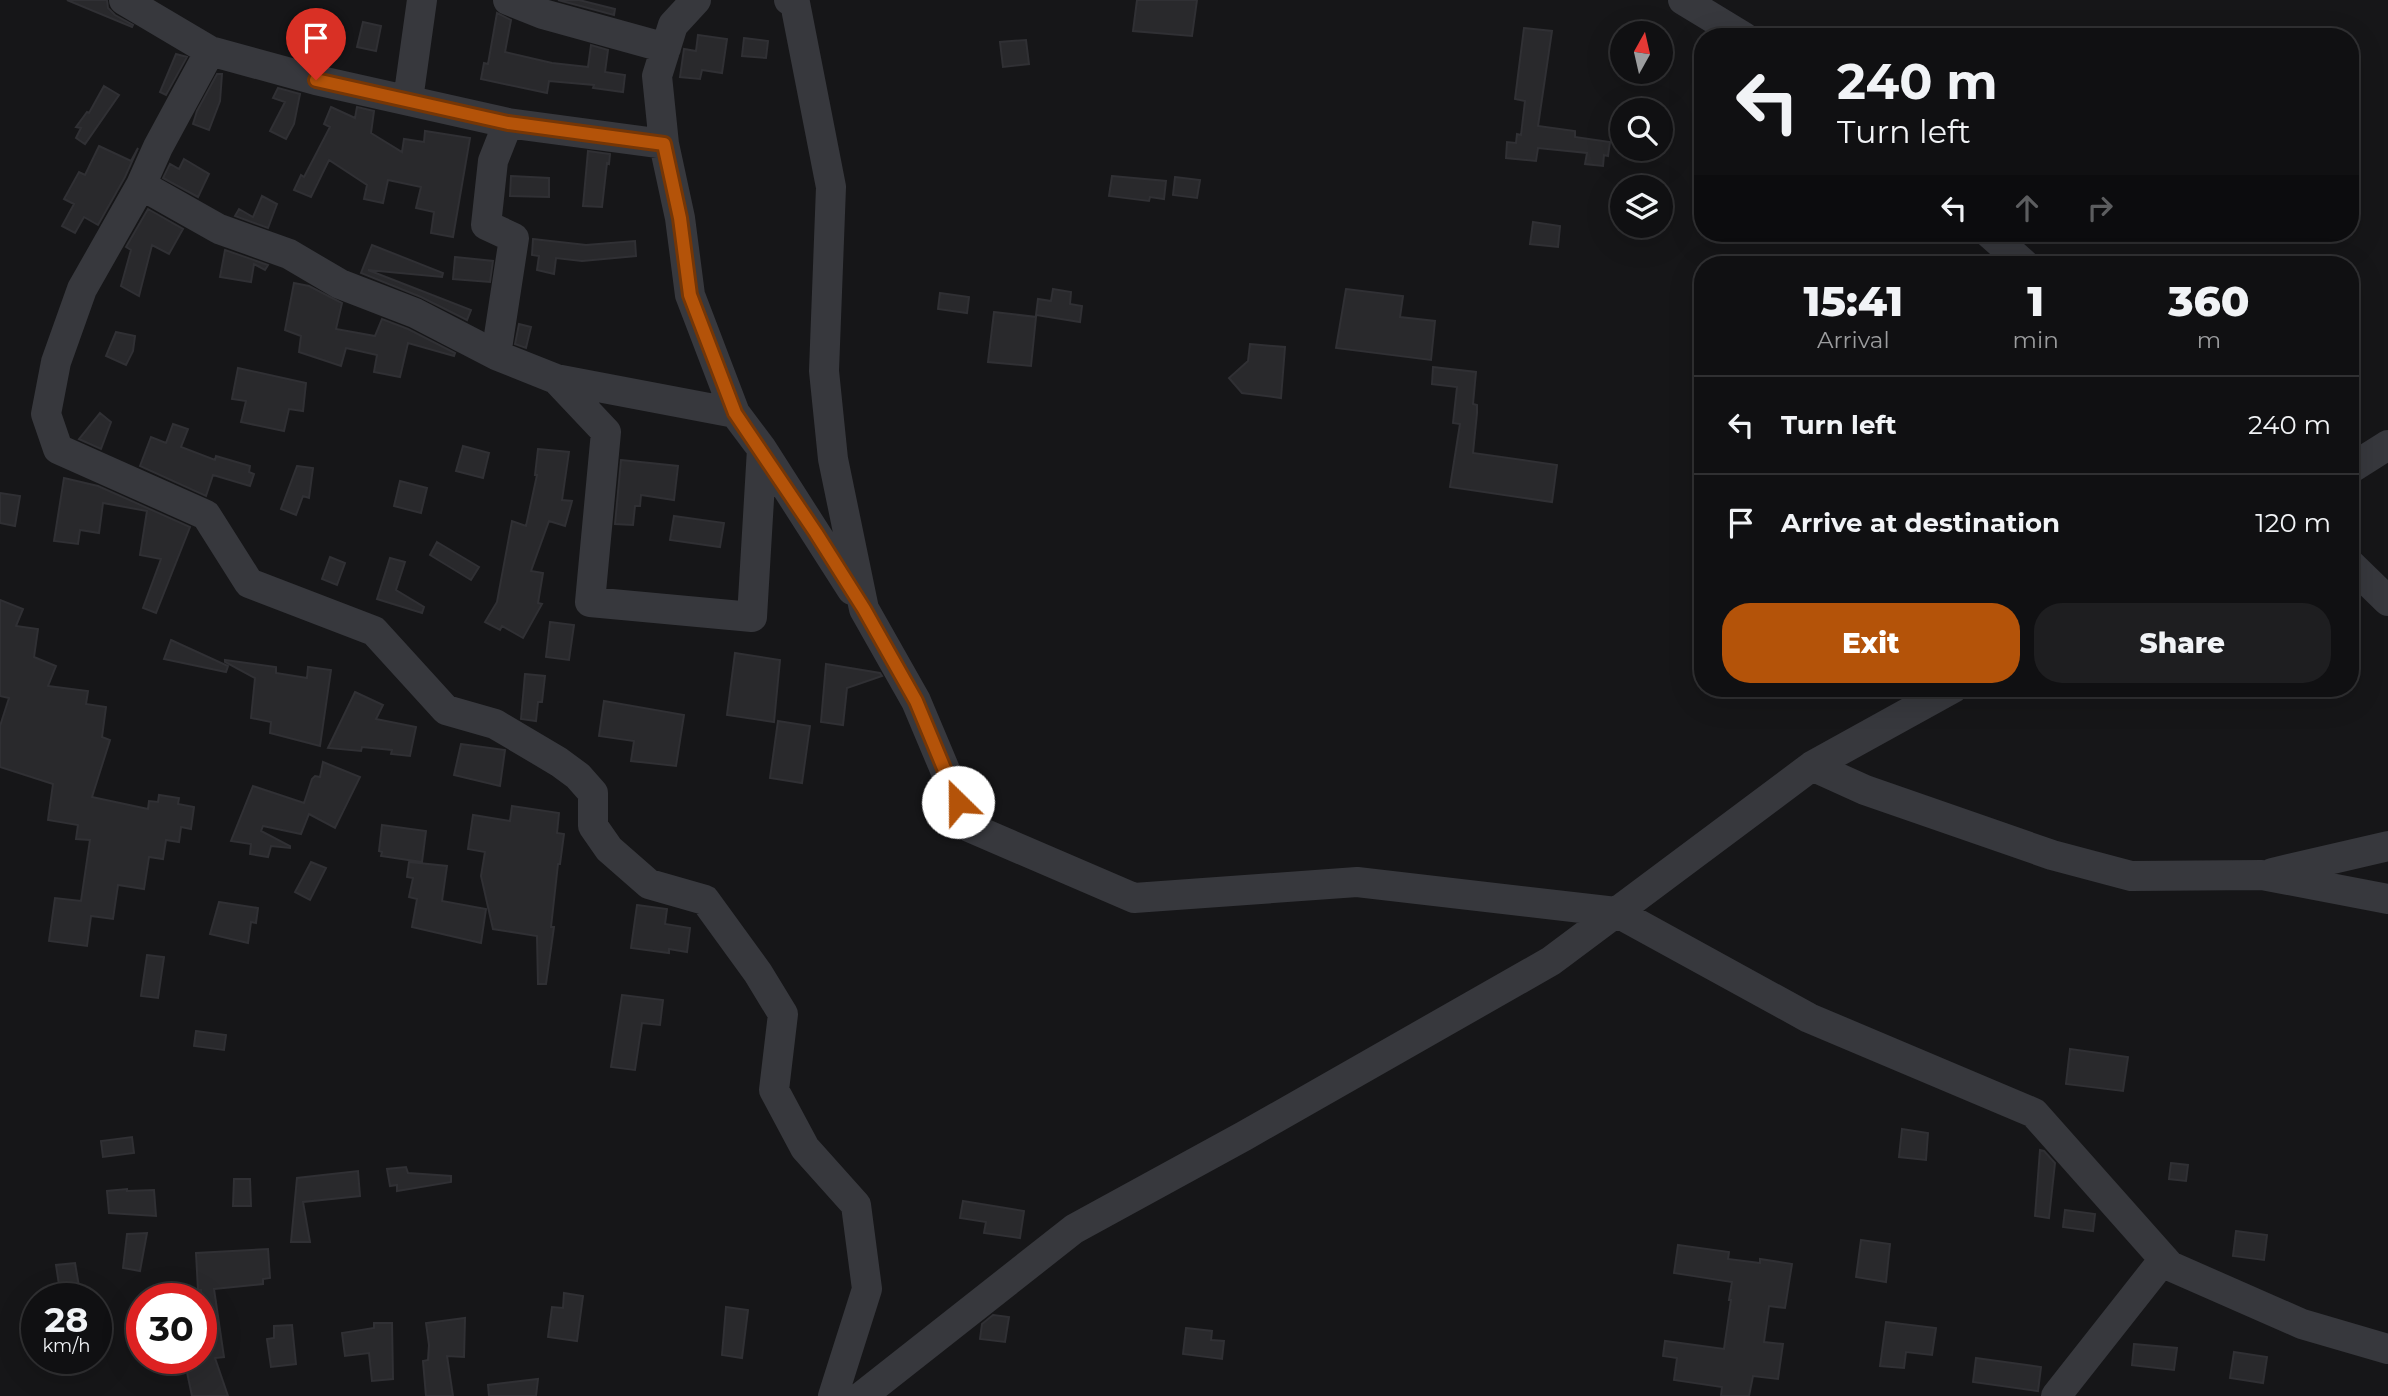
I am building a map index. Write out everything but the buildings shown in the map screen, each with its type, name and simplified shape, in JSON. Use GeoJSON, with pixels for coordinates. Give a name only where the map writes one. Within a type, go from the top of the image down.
{"type":"FeatureCollection","features":[{"type":"Feature","properties":{"kind":"street"},"geometry":{"type":"LineString","coordinates":[[124,0],[210,51],[373,94],[508,123],[664,144]]}},
{"type":"Feature","properties":{"kind":"street"},"geometry":{"type":"LineString","coordinates":[[408,100],[422,0]]}},
{"type":"Feature","properties":{"kind":"street"},"geometry":{"type":"LineString","coordinates":[[508,0],[543,14],[666,48]]}},
{"type":"Feature","properties":{"kind":"street"},"geometry":{"type":"LineString","coordinates":[[696,0],[673,24],[657,76],[664,144],[680,218],[690,295],[735,413],[762,449],[864,609],[916,701],[969,827],[1134,898],[1357,882],[1616,912],[1809,1018],[2034,1113],[2170,1266],[2302,1324],[2388,1349]]}},
{"type":"Feature","properties":{"kind":"street"},"geometry":{"type":"LineString","coordinates":[[789,0],[795,3],[831,187],[824,370],[832,459],[864,609]]}},
{"type":"Feature","properties":{"kind":"street"},"geometry":{"type":"LineString","coordinates":[[1683,0],[1729,28]]}},
{"type":"Feature","properties":{"kind":"street"},"geometry":{"type":"LineString","coordinates":[[210,51],[159,146],[141,186],[82,289],[56,362],[46,414],[58,449],[206,515],[249,583],[374,631],[446,710],[495,724],[578,776],[593,793],[593,826],[609,849],[649,884],[705,900],[758,973],[783,1014],[774,1090],[805,1148],[856,1205],[867,1289],[833,1396]]}},
{"type":"Feature","properties":{"kind":"street"},"geometry":{"type":"LineString","coordinates":[[496,355],[514,237],[486,225],[493,162],[508,123]]}},
{"type":"Feature","properties":{"kind":"street"},"geometry":{"type":"LineString","coordinates":[[141,186],[219,229],[289,254],[340,284],[415,313],[496,355],[556,379],[735,413]]}},
{"type":"Feature","properties":{"kind":"street"},"geometry":{"type":"LineString","coordinates":[[1999,242],[2015,256]]}},
{"type":"Feature","properties":{"kind":"street"},"geometry":{"type":"LineString","coordinates":[[556,379],[606,432],[590,602],[752,617],[762,449]]}},
{"type":"Feature","properties":{"kind":"street"},"geometry":{"type":"LineString","coordinates":[[2359,464],[2388,446]]}},
{"type":"Feature","properties":{"kind":"street"},"geometry":{"type":"LineString","coordinates":[[2359,573],[2388,601]]}},
{"type":"Feature","properties":{"kind":"street"},"geometry":{"type":"LineString","coordinates":[[862,1396],[1074,1229],[1256,1130],[1551,961],[1812,766],[1937,697]]}},
{"type":"Feature","properties":{"kind":"street"},"geometry":{"type":"LineString","coordinates":[[1812,766],[1865,790],[2052,855],[2131,876],[2262,875],[2388,899]]}},
{"type":"Feature","properties":{"kind":"street"},"geometry":{"type":"LineString","coordinates":[[2262,875],[2388,846]]}},
{"type":"Feature","properties":{"kind":"street"},"geometry":{"type":"LineString","coordinates":[[2056,1396],[2164,1259]]}},
{"type":"Feature","properties":{"kind":"route"},"geometry":{"type":"LineString","coordinates":[[316,80],[508,123],[664,144],[680,218],[690,295],[735,413],[762,449],[864,609],[916,701],[958,802]]}}]}
